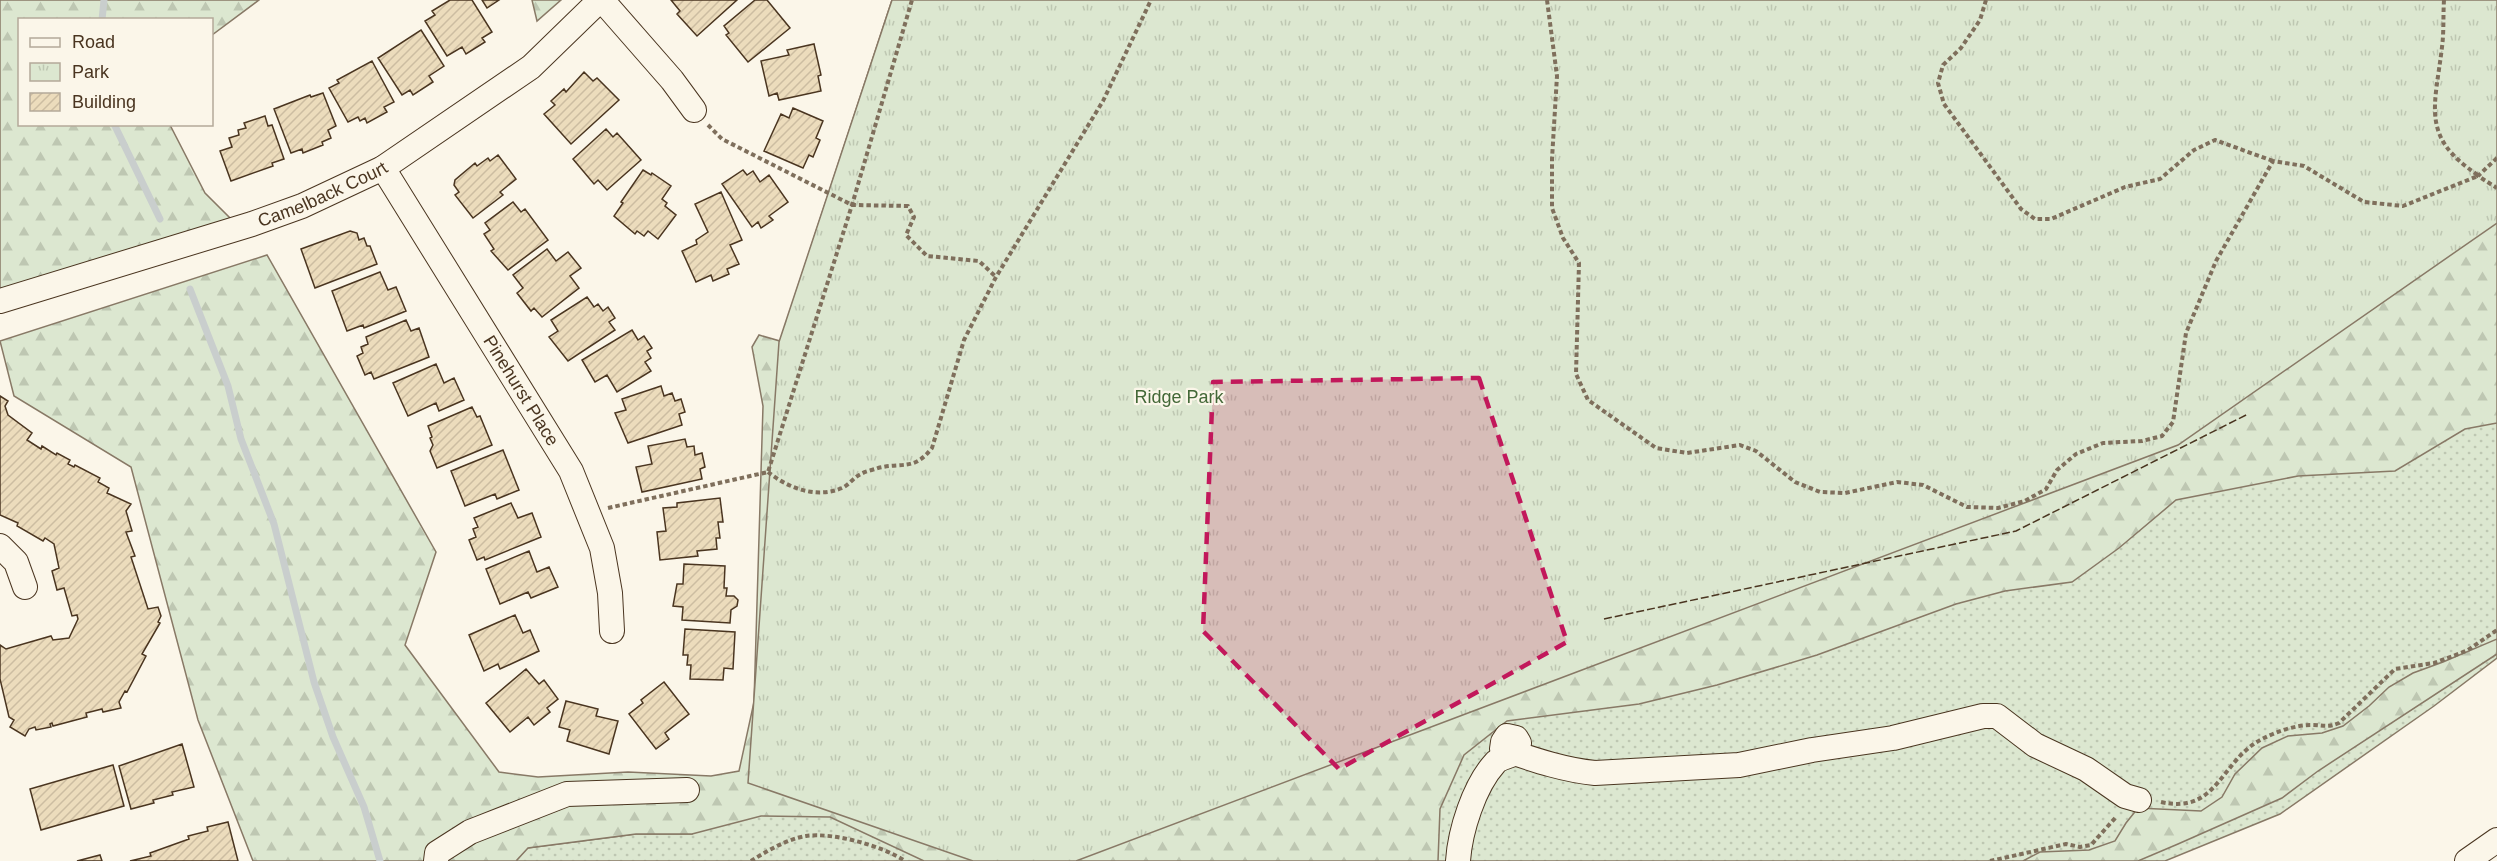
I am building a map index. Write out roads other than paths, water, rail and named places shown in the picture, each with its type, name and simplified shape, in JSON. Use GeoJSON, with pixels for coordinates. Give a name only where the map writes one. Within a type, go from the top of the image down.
{"type":"FeatureCollection","features":[{"type":"Feature","properties":{"kind":"street"},"geometry":{"type":"LineString","coordinates":[[601,0],[672,80],[694,110]]}},
{"type":"Feature","properties":{"kind":"street","name":"Camelback Court"},"geometry":{"type":"LineString","coordinates":[[0,301],[252,224],[302,206],[384,168],[531,67],[601,0]]}},
{"type":"Feature","properties":{"kind":"street","name":"Pinehurst Place"},"geometry":{"type":"LineString","coordinates":[[384,168],[571,471],[602,548],[610,593],[612,631]]}},
{"type":"Feature","properties":{"kind":"street"},"geometry":{"type":"LineString","coordinates":[[0,546],[16,562],[25,587]]}},
{"type":"Feature","properties":{"kind":"street"},"geometry":{"type":"LineString","coordinates":[[1458,861],[1460,839],[1478,790],[1505,754],[1595,773],[1739,765],[1812,750],[1893,738],[1983,716],[1997,716],[2035,745],[2086,769],[2125,796],[2139,800]]}},
{"type":"Feature","properties":{"kind":"street"},"geometry":{"type":"LineString","coordinates":[[436,861],[438,853],[470,832],[567,794],[687,790]]}},
{"type":"Feature","properties":{"kind":"street"},"geometry":{"type":"LineString","coordinates":[[2467,861],[2497,840]]}},
{"type":"Feature","properties":{"kind":"waterway"},"geometry":{"type":"LineString","coordinates":[[102,18],[104,0]]}},
{"type":"Feature","properties":{"kind":"waterway"},"geometry":{"type":"LineString","coordinates":[[115,126],[160,219]]}},
{"type":"Feature","properties":{"kind":"waterway"},"geometry":{"type":"LineString","coordinates":[[190,289],[228,386],[241,439],[274,524],[314,682],[333,737],[364,807],[380,861]]}},
{"type":"Feature","properties":{"kind":"park label","name":"Ridge Park"},"geometry":{"type":"Point","coordinates":[1179,397]}}]}
